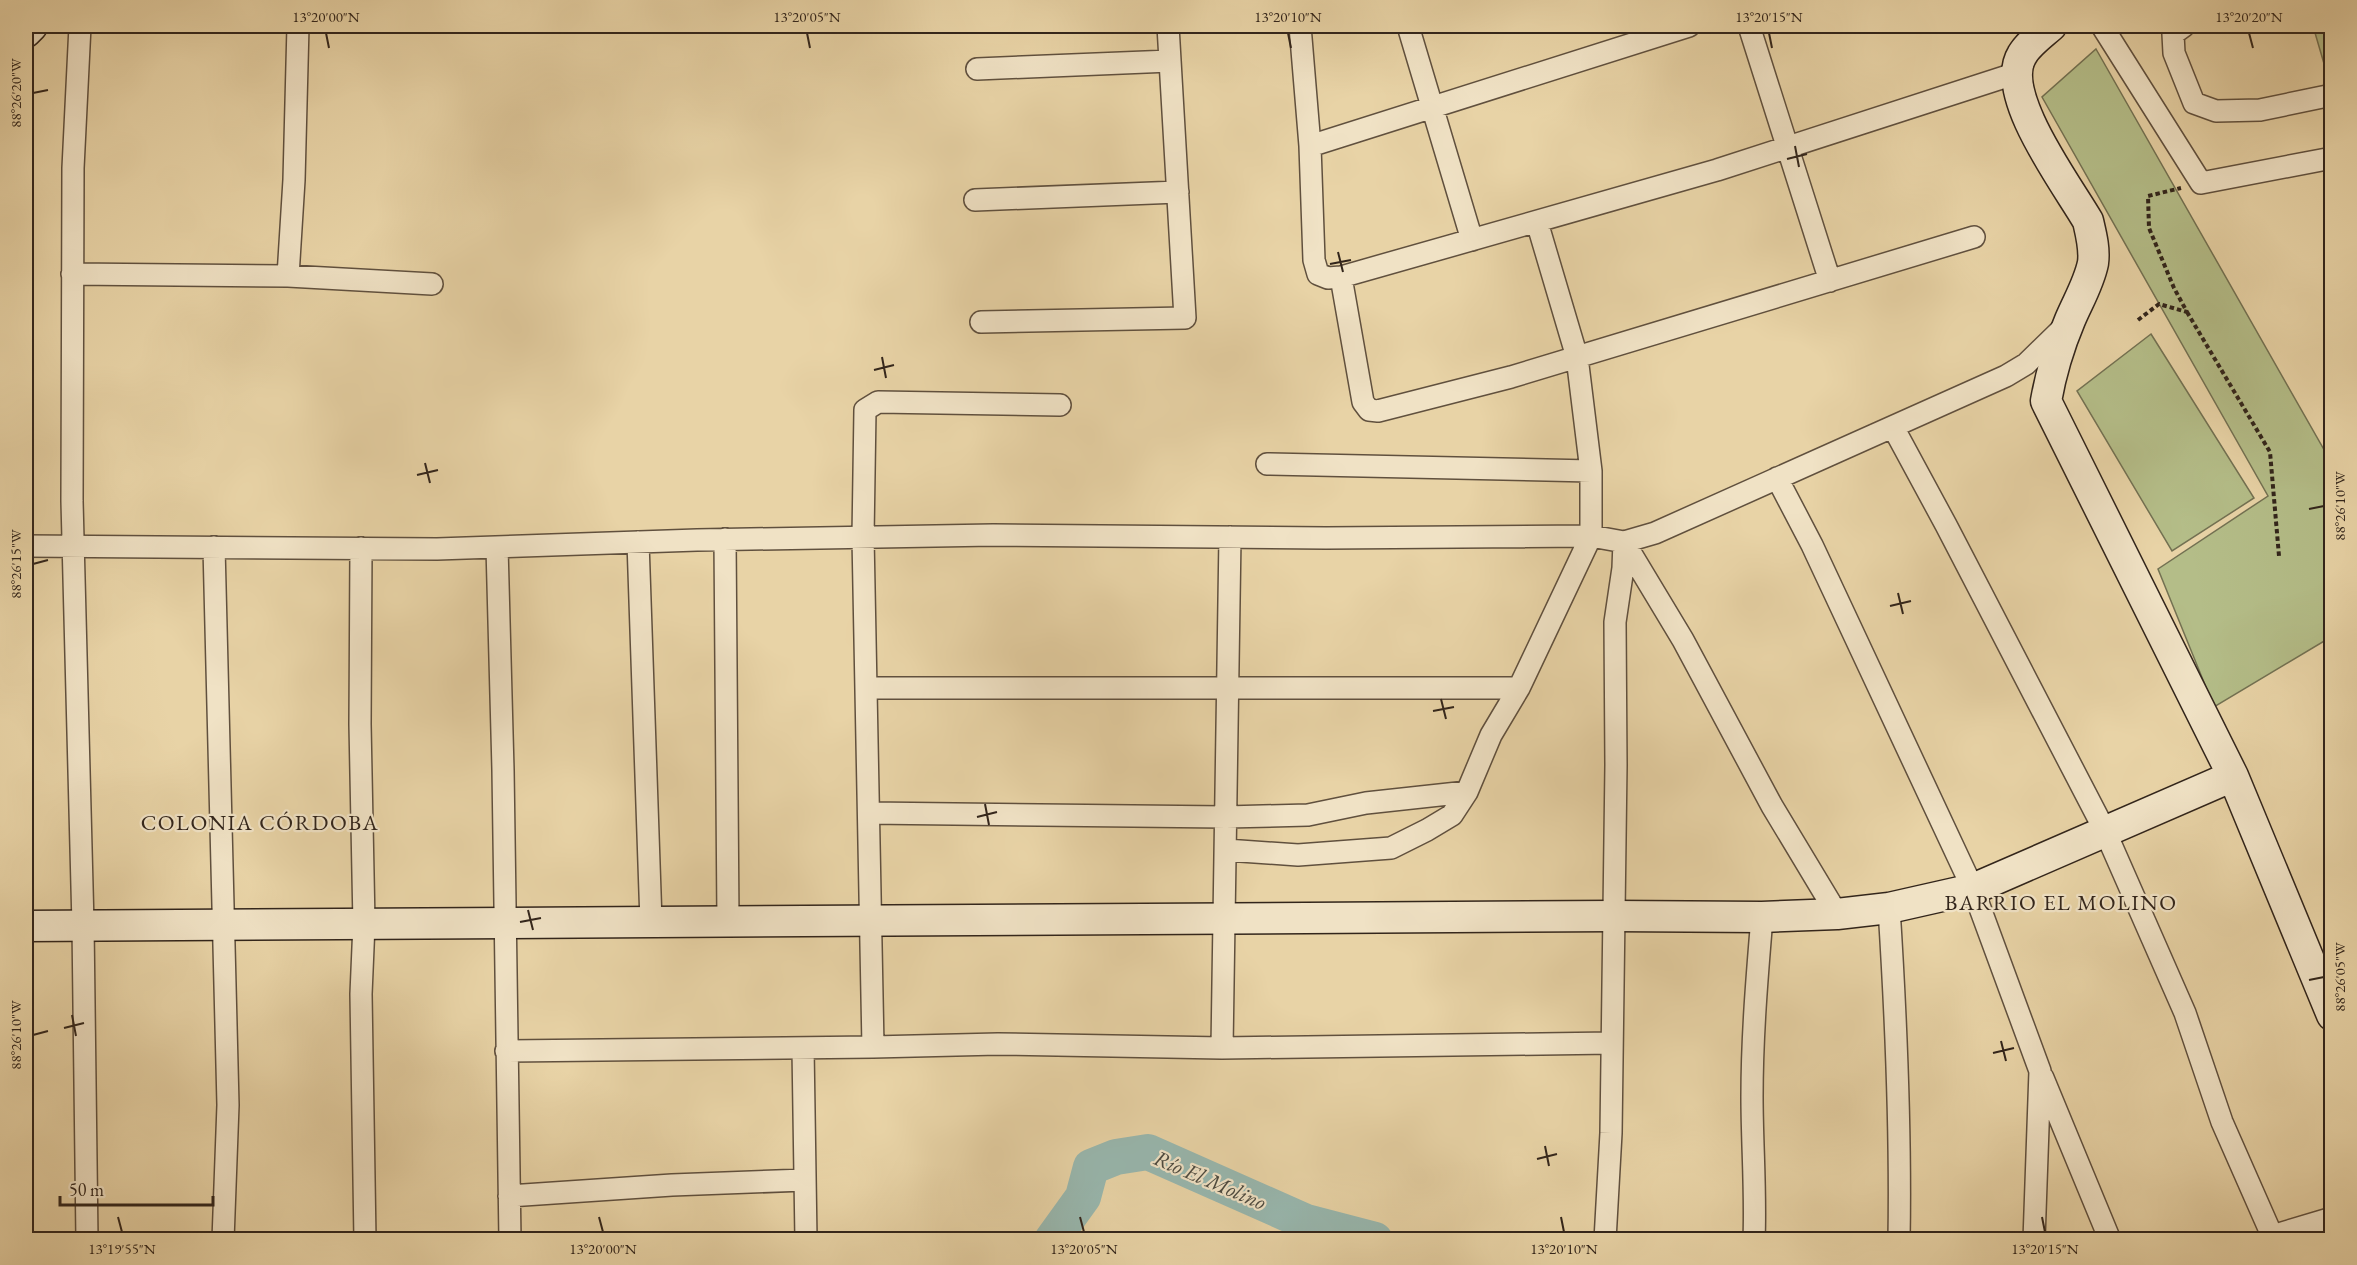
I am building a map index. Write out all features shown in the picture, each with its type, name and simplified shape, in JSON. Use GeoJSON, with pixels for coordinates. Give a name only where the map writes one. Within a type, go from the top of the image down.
{"type":"FeatureCollection","features":[{"type":"Feature","properties":{"kind":"street"},"geometry":{"type":"LineString","coordinates":[[26,32],[32,26]]}},
{"type":"Feature","properties":{"kind":"street"},"geometry":{"type":"LineString","coordinates":[[80,26],[73,168],[73,546],[83,925],[87,1239]]}},
{"type":"Feature","properties":{"kind":"street"},"geometry":{"type":"LineString","coordinates":[[288,276],[294,180],[298,26]]}},
{"type":"Feature","properties":{"kind":"street"},"geometry":{"type":"LineString","coordinates":[[981,322],[1185,318],[1168,26]]}},
{"type":"Feature","properties":{"kind":"street"},"geometry":{"type":"LineString","coordinates":[[1300,26],[1310,146],[1314,260],[1318,274],[1328,278],[1341,278],[1786,148],[2017,73]]}},
{"type":"Feature","properties":{"kind":"street"},"geometry":{"type":"LineString","coordinates":[[1408,26],[1472,240]]}},
{"type":"Feature","properties":{"kind":"street"},"geometry":{"type":"LineString","coordinates":[[1310,146],[1689,26]]}},
{"type":"Feature","properties":{"kind":"street"},"geometry":{"type":"LineString","coordinates":[[1749,26],[1786,148],[1830,280]]}},
{"type":"Feature","properties":{"kind":"street"},"geometry":{"type":"LineString","coordinates":[[2051,26],[2022,55],[2017,73],[2019,92],[2030,125],[2088,221],[2092,238],[2093,261],[2051,371],[2046,401],[2233,776],[2331,1016]]}},
{"type":"Feature","properties":{"kind":"street"},"geometry":{"type":"LineString","coordinates":[[2102,26],[2201,183],[2331,158]]}},
{"type":"Feature","properties":{"kind":"street"},"geometry":{"type":"LineString","coordinates":[[2184,26],[2173,34],[2174,53],[2194,103],[2216,111],[2260,110],[2331,95]]}},
{"type":"Feature","properties":{"kind":"street"},"geometry":{"type":"LineString","coordinates":[[977,69],[1170,61]]}},
{"type":"Feature","properties":{"kind":"street"},"geometry":{"type":"LineString","coordinates":[[975,200],[1178,192]]}},
{"type":"Feature","properties":{"kind":"street"},"geometry":{"type":"LineString","coordinates":[[1226,850],[1298,855],[1391,848],[1452,815],[1467,792],[1491,735],[1520,688],[1591,536],[1591,471],[1577,357],[1537,222]]}},
{"type":"Feature","properties":{"kind":"street"},"geometry":{"type":"LineString","coordinates":[[1341,278],[1364,402],[1369,410],[1378,411],[1511,377],[1974,237]]}},
{"type":"Feature","properties":{"kind":"street"},"geometry":{"type":"LineString","coordinates":[[72,274],[288,276],[432,284]]}},
{"type":"Feature","properties":{"kind":"street"},"geometry":{"type":"LineString","coordinates":[[26,546],[496,547],[725,539],[1005,535],[1591,536],[1624,542],[1655,533],[2006,376],[2026,364],[2070,321]]}},
{"type":"Feature","properties":{"kind":"street"},"geometry":{"type":"LineString","coordinates":[[873,1047],[863,537],[865,410],[878,402],[888,401],[1060,405]]}},
{"type":"Feature","properties":{"kind":"street"},"geometry":{"type":"LineString","coordinates":[[1893,427],[2105,831],[2185,1013],[2222,1122],[2273,1238],[2331,1218]]}},
{"type":"Feature","properties":{"kind":"street"},"geometry":{"type":"LineString","coordinates":[[1267,464],[1591,471]]}},
{"type":"Feature","properties":{"kind":"street"},"geometry":{"type":"LineString","coordinates":[[1778,478],[1812,545],[1973,889],[2040,1071],[2110,1239]]}},
{"type":"Feature","properties":{"kind":"street"},"geometry":{"type":"LineString","coordinates":[[1222,1048],[1230,537]]}},
{"type":"Feature","properties":{"kind":"street"},"geometry":{"type":"LineString","coordinates":[[725,539],[728,921]]}},
{"type":"Feature","properties":{"kind":"street"},"geometry":{"type":"LineString","coordinates":[[638,542],[651,922]]}},
{"type":"Feature","properties":{"kind":"street"},"geometry":{"type":"LineString","coordinates":[[1624,542],[1683,640],[1772,806],[1837,914]]}},
{"type":"Feature","properties":{"kind":"street"},"geometry":{"type":"LineString","coordinates":[[1605,1239],[1611,1133],[1615,622],[1623,568],[1624,542]]}},
{"type":"Feature","properties":{"kind":"street"},"geometry":{"type":"LineString","coordinates":[[214,547],[228,1106],[223,1239]]}},
{"type":"Feature","properties":{"kind":"street"},"geometry":{"type":"LineString","coordinates":[[496,547],[510,1239]]}},
{"type":"Feature","properties":{"kind":"street"},"geometry":{"type":"LineString","coordinates":[[361,548],[360,724],[364,924],[361,994],[365,1239]]}},
{"type":"Feature","properties":{"kind":"street"},"geometry":{"type":"LineString","coordinates":[[866,688],[1520,688]]}},
{"type":"Feature","properties":{"kind":"street"},"geometry":{"type":"LineString","coordinates":[[26,926],[1762,917],[1837,914],[1889,908],[1973,889],[2233,776]]}},
{"type":"Feature","properties":{"kind":"street"},"geometry":{"type":"LineString","coordinates":[[869,813],[1308,816],[1366,803],[1467,792]]}},
{"type":"Feature","properties":{"kind":"street"},"geometry":{"type":"LineString","coordinates":[[1889,908],[1900,1138],[1899,1239]]}},
{"type":"Feature","properties":{"kind":"street"},"geometry":{"type":"LineString","coordinates":[[1754,1239],[1756,1195],[1752,1097],[1762,917]]}},
{"type":"Feature","properties":{"kind":"street"},"geometry":{"type":"LineString","coordinates":[[506,1051],[998,1044],[1222,1048],[1612,1043]]}},
{"type":"Feature","properties":{"kind":"street"},"geometry":{"type":"LineString","coordinates":[[803,1048],[806,1239]]}},
{"type":"Feature","properties":{"kind":"street"},"geometry":{"type":"LineString","coordinates":[[2034,1239],[2040,1071]]}},
{"type":"Feature","properties":{"kind":"street"},"geometry":{"type":"LineString","coordinates":[[509,1196],[672,1185],[805,1180]]}},
{"type":"Feature","properties":{"kind":"path"},"geometry":{"type":"LineString","coordinates":[[2201,183],[2148,196],[2149,228],[2174,288],[2270,452],[2279,556]]}},
{"type":"Feature","properties":{"kind":"path"},"geometry":{"type":"LineString","coordinates":[[2138,320],[2159,304],[2187,312]]}},
{"type":"Feature","properties":{"kind":"green space"},"geometry":{"type":"Polygon","coordinates":[[[2313,26],[2331,26],[2331,65],[2325,67],[2313,26]]]}},
{"type":"Feature","properties":{"kind":"green space"},"geometry":{"type":"Polygon","coordinates":[[[2096,49],[2331,462],[2331,637],[2214,707],[2158,569],[2268,496],[2042,97],[2096,49]]]}},
{"type":"Feature","properties":{"kind":"green space"},"geometry":{"type":"Polygon","coordinates":[[[2151,334],[2254,498],[2172,551],[2077,391],[2151,334]]]}},
{"type":"Feature","properties":{"kind":"waterway","name":"Río El Molino"},"geometry":{"type":"LineString","coordinates":[[1052,1240],[1083,1197],[1091,1167],[1116,1157],[1148,1152],[1306,1222],[1375,1240]]}},
{"type":"Feature","properties":{"kind":"district","name":"COLONIA CÓRDOBA"},"geometry":{"type":"Point","coordinates":[260,822]}},
{"type":"Feature","properties":{"kind":"district","name":"BARRIO EL MOLINO"},"geometry":{"type":"Point","coordinates":[2061,902]}}]}
